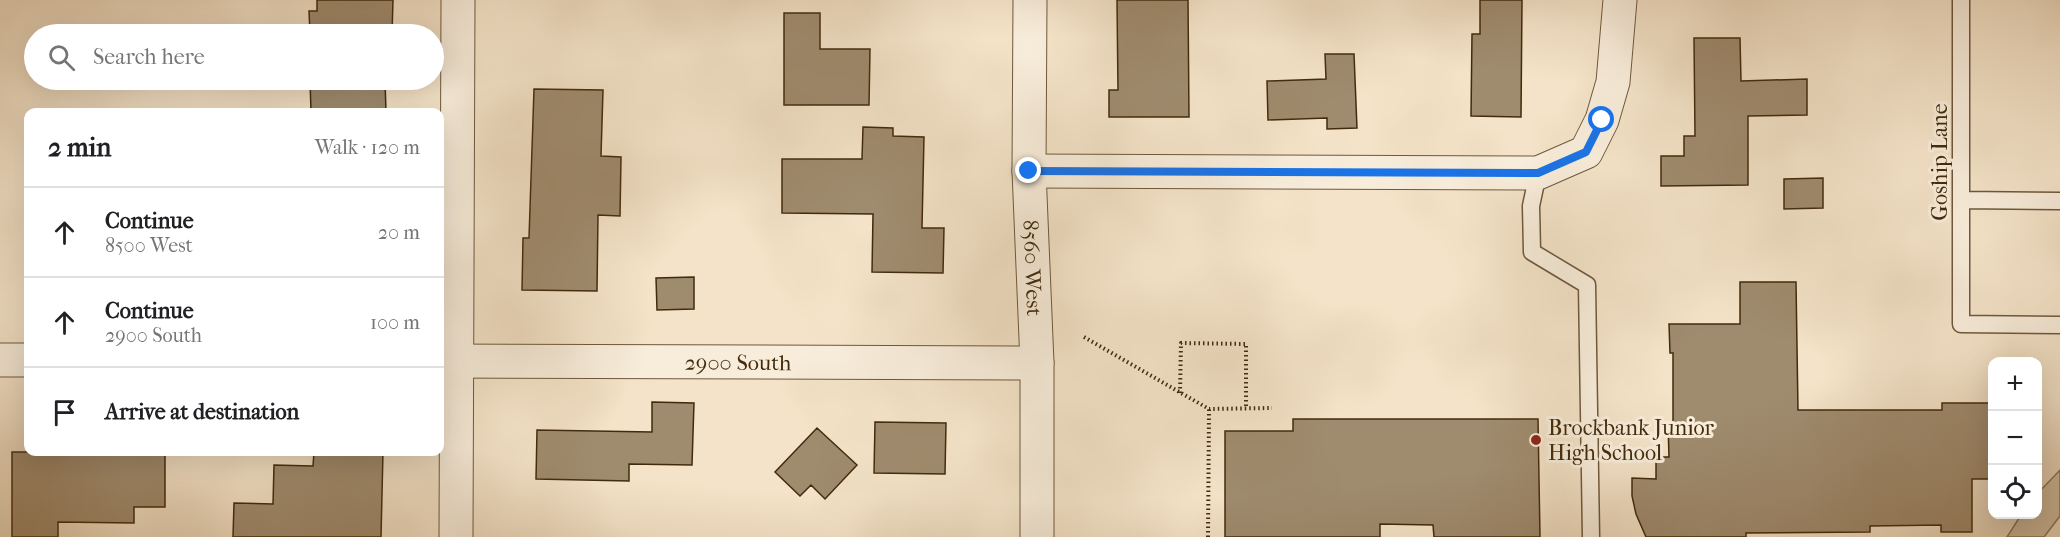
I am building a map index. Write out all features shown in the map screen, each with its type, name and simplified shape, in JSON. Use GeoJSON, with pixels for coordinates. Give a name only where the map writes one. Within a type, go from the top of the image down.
{"type":"FeatureCollection","features":[{"type":"Feature","properties":{"kind":"street"},"geometry":{"type":"LineString","coordinates":[[456,537],[448,361],[459,0]]}},
{"type":"Feature","properties":{"kind":"street","name":"8560 West"},"geometry":{"type":"LineString","coordinates":[[1030,0],[1029,171],[1037,363],[1037,537]]}},
{"type":"Feature","properties":{"kind":"street"},"geometry":{"type":"LineString","coordinates":[[1029,171],[1538,173],[1586,152],[1602,120],[1613,82],[1620,0]]}},
{"type":"Feature","properties":{"kind":"street"},"geometry":{"type":"LineString","coordinates":[[0,360],[24,360]]}},
{"type":"Feature","properties":{"kind":"street","name":"2900 South"},"geometry":{"type":"LineString","coordinates":[[448,361],[1037,363]]}},
{"type":"Feature","properties":{"kind":"lane","name":"Goship Lane"},"geometry":{"type":"LineString","coordinates":[[1962,0],[1961,324],[2060,325]]}},
{"type":"Feature","properties":{"kind":"lane"},"geometry":{"type":"LineString","coordinates":[[1538,173],[1531,206],[1532,252],[1587,285],[1591,537]]}},
{"type":"Feature","properties":{"kind":"lane"},"geometry":{"type":"LineString","coordinates":[[1962,200],[2060,201]]}},
{"type":"Feature","properties":{"kind":"path"},"geometry":{"type":"LineString","coordinates":[[1084,337],[1209,409],[1272,408]]}},
{"type":"Feature","properties":{"kind":"path"},"geometry":{"type":"LineString","coordinates":[[1180,393],[1181,343],[1246,344],[1246,408]]}},
{"type":"Feature","properties":{"kind":"path"},"geometry":{"type":"LineString","coordinates":[[1208,537],[1209,409]]}},
{"type":"Feature","properties":{"kind":"shaded area"},"geometry":{"type":"Polygon","coordinates":[[[2060,470],[2060,516],[2044,537],[2007,537],[2018,519],[2042,519],[2042,489],[2060,470]]]}},
{"type":"Feature","properties":{"kind":"building"},"geometry":{"type":"Polygon","coordinates":[[[317,0],[393,0],[392,24],[310,24],[309,11],[317,11],[317,0]]]}},
{"type":"Feature","properties":{"kind":"building"},"geometry":{"type":"Polygon","coordinates":[[[1117,0],[1188,0],[1189,117],[1109,117],[1109,90],[1118,90],[1117,0]]]}},
{"type":"Feature","properties":{"kind":"building"},"geometry":{"type":"Polygon","coordinates":[[[1480,0],[1522,0],[1521,117],[1471,116],[1472,34],[1480,34],[1480,0]]]}},
{"type":"Feature","properties":{"kind":"building"},"geometry":{"type":"Polygon","coordinates":[[[784,13],[820,13],[820,49],[870,49],[869,105],[784,105],[784,13]]]}},
{"type":"Feature","properties":{"kind":"building"},"geometry":{"type":"Polygon","coordinates":[[[1694,38],[1740,38],[1741,81],[1807,79],[1807,115],[1748,116],[1748,185],[1661,186],[1661,156],[1684,156],[1684,136],[1695,136],[1694,38]]]}},
{"type":"Feature","properties":{"kind":"building"},"geometry":{"type":"Polygon","coordinates":[[[1325,54],[1354,54],[1357,128],[1327,129],[1327,118],[1268,120],[1267,81],[1326,79],[1325,54]]]}},
{"type":"Feature","properties":{"kind":"building"},"geometry":{"type":"Polygon","coordinates":[[[534,89],[603,90],[601,156],[621,157],[620,216],[598,215],[597,291],[522,290],[523,238],[529,238],[534,89]]]}},
{"type":"Feature","properties":{"kind":"building"},"geometry":{"type":"Polygon","coordinates":[[[310,90],[385,90],[386,108],[311,108],[310,90]]]}},
{"type":"Feature","properties":{"kind":"building"},"geometry":{"type":"Polygon","coordinates":[[[863,127],[893,128],[893,136],[924,137],[922,228],[944,228],[943,273],[872,272],[873,214],[782,213],[782,159],[862,159],[863,127]]]}},
{"type":"Feature","properties":{"kind":"building"},"geometry":{"type":"Polygon","coordinates":[[[1823,178],[1823,208],[1784,209],[1784,179],[1823,178]]]}},
{"type":"Feature","properties":{"kind":"building"},"geometry":{"type":"Polygon","coordinates":[[[694,277],[694,309],[657,310],[656,278],[694,277]]]}},
{"type":"Feature","properties":{"kind":"building"},"geometry":{"type":"Polygon","coordinates":[[[1740,282],[1796,282],[1798,410],[1942,410],[1942,403],[1988,403],[1988,479],[1972,479],[1972,532],[1941,532],[1941,525],[1870,526],[1870,532],[1746,533],[1746,537],[1646,537],[1636,514],[1632,496],[1632,478],[1656,479],[1656,457],[1669,457],[1668,423],[1673,424],[1673,353],[1670,353],[1669,324],[1740,324],[1740,282]]]}},
{"type":"Feature","properties":{"kind":"building"},"geometry":{"type":"Polygon","coordinates":[[[652,402],[694,403],[692,465],[629,464],[629,481],[536,479],[537,430],[652,432],[652,402]]]}},
{"type":"Feature","properties":{"kind":"building"},"geometry":{"type":"Polygon","coordinates":[[[1293,419],[1538,419],[1540,537],[1434,537],[1433,525],[1380,524],[1380,537],[1225,537],[1225,431],[1293,431],[1293,419]]]}},
{"type":"Feature","properties":{"kind":"building"},"geometry":{"type":"Polygon","coordinates":[[[875,422],[946,423],[945,474],[874,473],[875,422]]]}},
{"type":"Feature","properties":{"kind":"building"},"geometry":{"type":"Polygon","coordinates":[[[817,428],[857,465],[825,499],[811,485],[800,496],[775,472],[817,428]]]}},
{"type":"Feature","properties":{"kind":"building"},"geometry":{"type":"Polygon","coordinates":[[[12,452],[24,452],[24,456],[165,456],[165,507],[134,507],[134,523],[58,522],[58,537],[12,537],[12,452]]]}},
{"type":"Feature","properties":{"kind":"building"},"geometry":{"type":"Polygon","coordinates":[[[314,456],[383,456],[381,537],[233,537],[234,503],[273,504],[274,465],[313,466],[314,456]]]}},
{"type":"Feature","properties":{"kind":"place","name":"Brockbank Junior High School"},"geometry":{"type":"Point","coordinates":[1536,440]}},
{"type":"Feature","properties":{"kind":"route"},"geometry":{"type":"LineString","coordinates":[[1029,171],[1538,173],[1586,152],[1602,120]]}}]}
